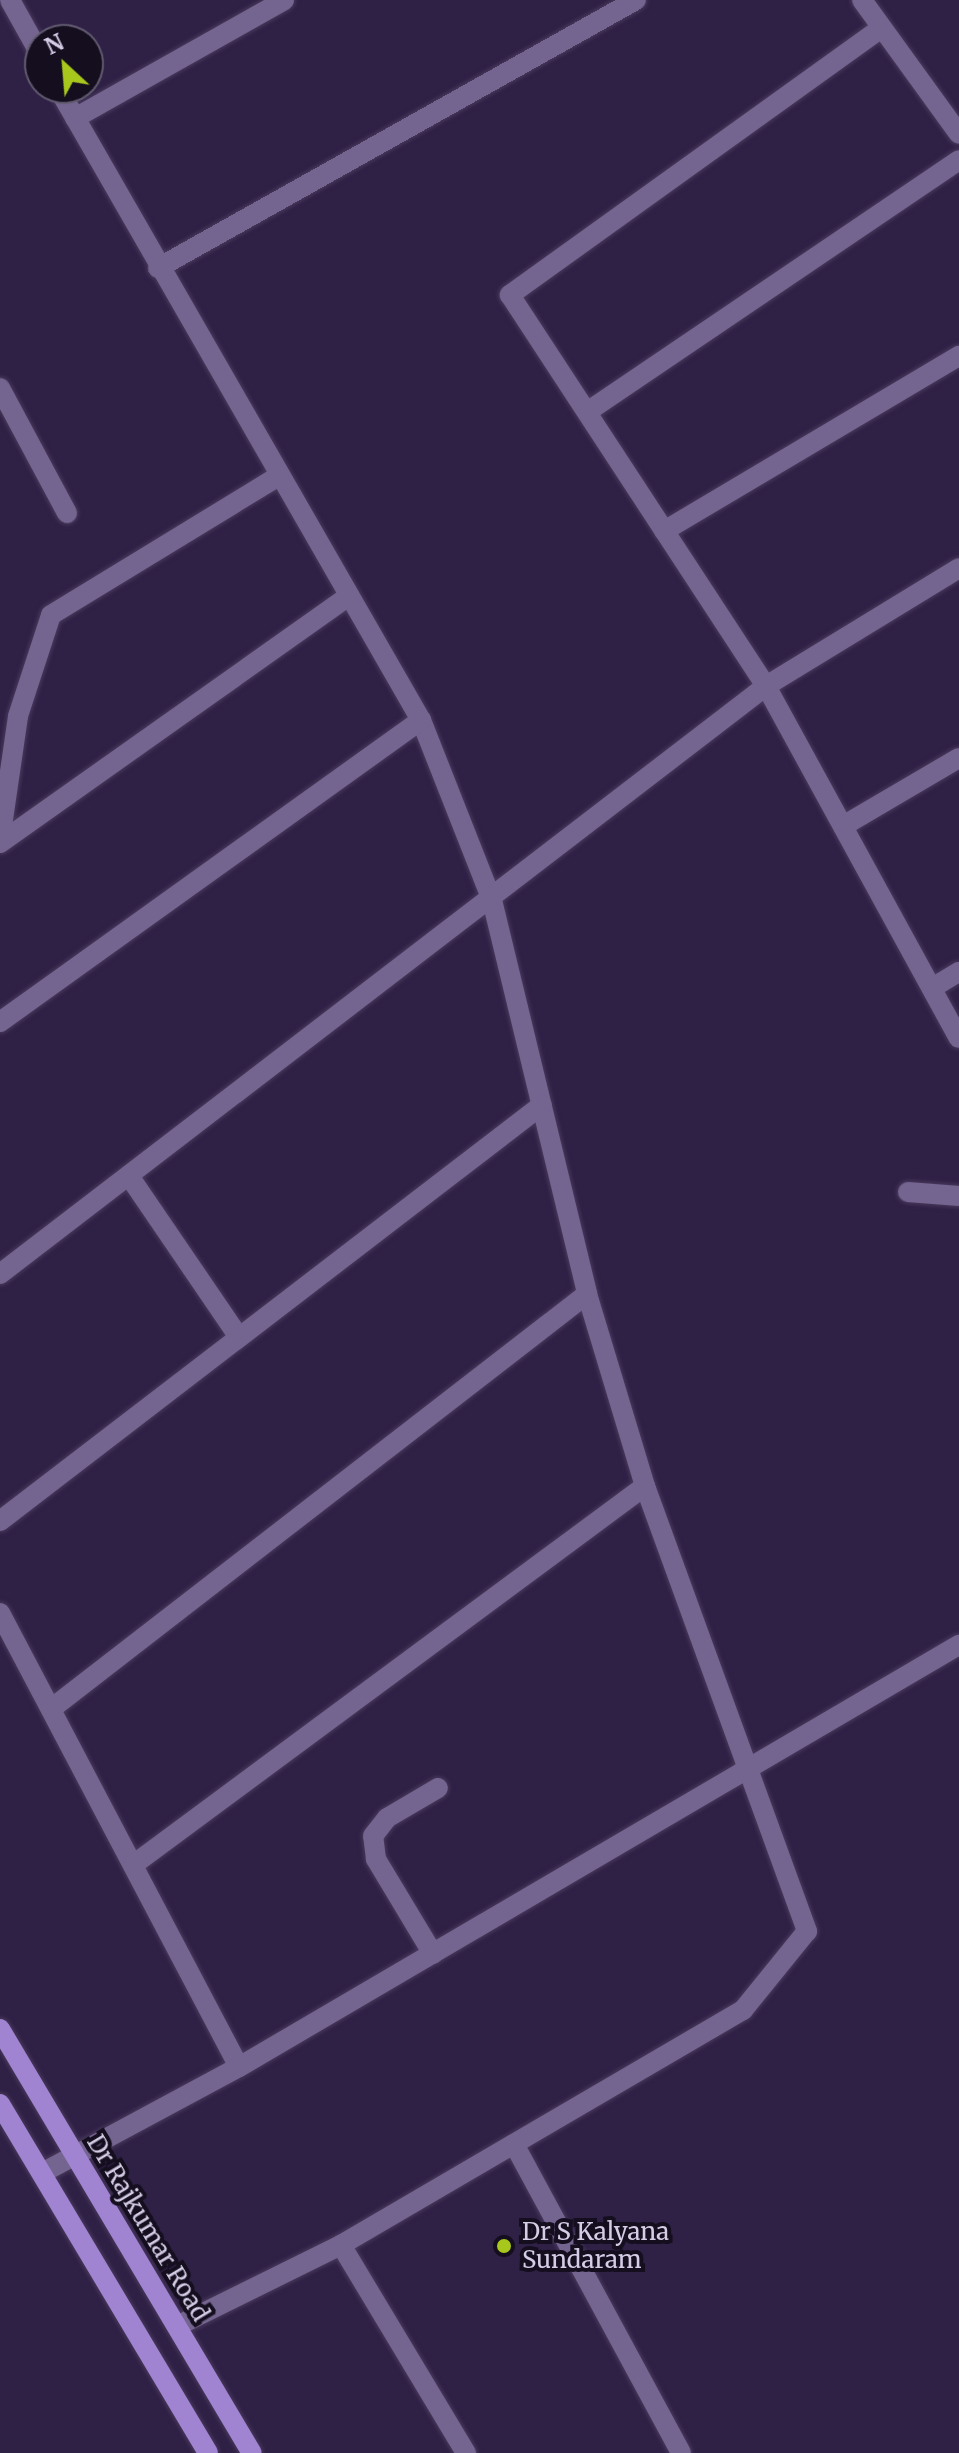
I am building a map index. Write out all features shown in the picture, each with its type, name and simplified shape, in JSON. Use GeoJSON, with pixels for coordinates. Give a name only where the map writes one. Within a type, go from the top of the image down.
{"type":"FeatureCollection","features":[{"type":"Feature","properties":{"kind":"main road","name":"Dr Rajkumar Road"},"geometry":{"type":"LineString","coordinates":[[0,2029],[252,2453]]}},
{"type":"Feature","properties":{"kind":"main road"},"geometry":{"type":"LineString","coordinates":[[0,2104],[208,2453]]}},
{"type":"Feature","properties":{"kind":"street"},"geometry":{"type":"LineString","coordinates":[[10,0],[24,25]]}},
{"type":"Feature","properties":{"kind":"street"},"geometry":{"type":"LineString","coordinates":[[75,118],[284,0]]}},
{"type":"Feature","properties":{"kind":"street"},"geometry":{"type":"LineString","coordinates":[[158,268],[636,0]]}},
{"type":"Feature","properties":{"kind":"street"},"geometry":{"type":"LineString","coordinates":[[862,0],[880,29],[959,134]]}},
{"type":"Feature","properties":{"kind":"street"},"geometry":{"type":"LineString","coordinates":[[880,29],[510,295],[766,686],[959,1038]]}},
{"type":"Feature","properties":{"kind":"street"},"geometry":{"type":"LineString","coordinates":[[67,104],[158,268],[421,720],[492,900],[587,1294],[645,1486],[807,1931],[743,2010],[341,2245],[177,2326]]}},
{"type":"Feature","properties":{"kind":"street"},"geometry":{"type":"LineString","coordinates":[[587,412],[959,160]]}},
{"type":"Feature","properties":{"kind":"street"},"geometry":{"type":"LineString","coordinates":[[664,531],[959,356]]}},
{"type":"Feature","properties":{"kind":"street"},"geometry":{"type":"LineString","coordinates":[[0,388],[67,513]]}},
{"type":"Feature","properties":{"kind":"street"},"geometry":{"type":"LineString","coordinates":[[0,841],[18,716],[51,615],[279,476]]}},
{"type":"Feature","properties":{"kind":"street"},"geometry":{"type":"LineString","coordinates":[[0,1274],[492,900],[766,686],[959,568]]}},
{"type":"Feature","properties":{"kind":"street"},"geometry":{"type":"LineString","coordinates":[[0,841],[349,596]]}},
{"type":"Feature","properties":{"kind":"street"},"geometry":{"type":"LineString","coordinates":[[0,1022],[421,720]]}},
{"type":"Feature","properties":{"kind":"street"},"geometry":{"type":"LineString","coordinates":[[843,826],[959,758]]}},
{"type":"Feature","properties":{"kind":"street"},"geometry":{"type":"LineString","coordinates":[[932,988],[959,972]]}},
{"type":"Feature","properties":{"kind":"street"},"geometry":{"type":"LineString","coordinates":[[0,1521],[542,1105]]}},
{"type":"Feature","properties":{"kind":"street"},"geometry":{"type":"LineString","coordinates":[[129,1176],[239,1337]]}},
{"type":"Feature","properties":{"kind":"street"},"geometry":{"type":"LineString","coordinates":[[908,1192],[959,1196]]}},
{"type":"Feature","properties":{"kind":"street"},"geometry":{"type":"LineString","coordinates":[[51,1709],[587,1294]]}},
{"type":"Feature","properties":{"kind":"street"},"geometry":{"type":"LineString","coordinates":[[133,1865],[645,1486]]}},
{"type":"Feature","properties":{"kind":"street"},"geometry":{"type":"LineString","coordinates":[[0,1613],[239,2067]]}},
{"type":"Feature","properties":{"kind":"street"},"geometry":{"type":"LineString","coordinates":[[42,2173],[239,2067],[959,1645]]}},
{"type":"Feature","properties":{"kind":"street"},"geometry":{"type":"LineString","coordinates":[[433,1954],[376,1859],[373,1836],[387,1818],[438,1788]]}},
{"type":"Feature","properties":{"kind":"street"},"geometry":{"type":"LineString","coordinates":[[514,2144],[681,2453]]}},
{"type":"Feature","properties":{"kind":"street"},"geometry":{"type":"LineString","coordinates":[[341,2245],[466,2453]]}},
{"type":"Feature","properties":{"kind":"place","name":"Dr S Kalyana Sundaram"},"geometry":{"type":"Point","coordinates":[504,2246]}}]}
